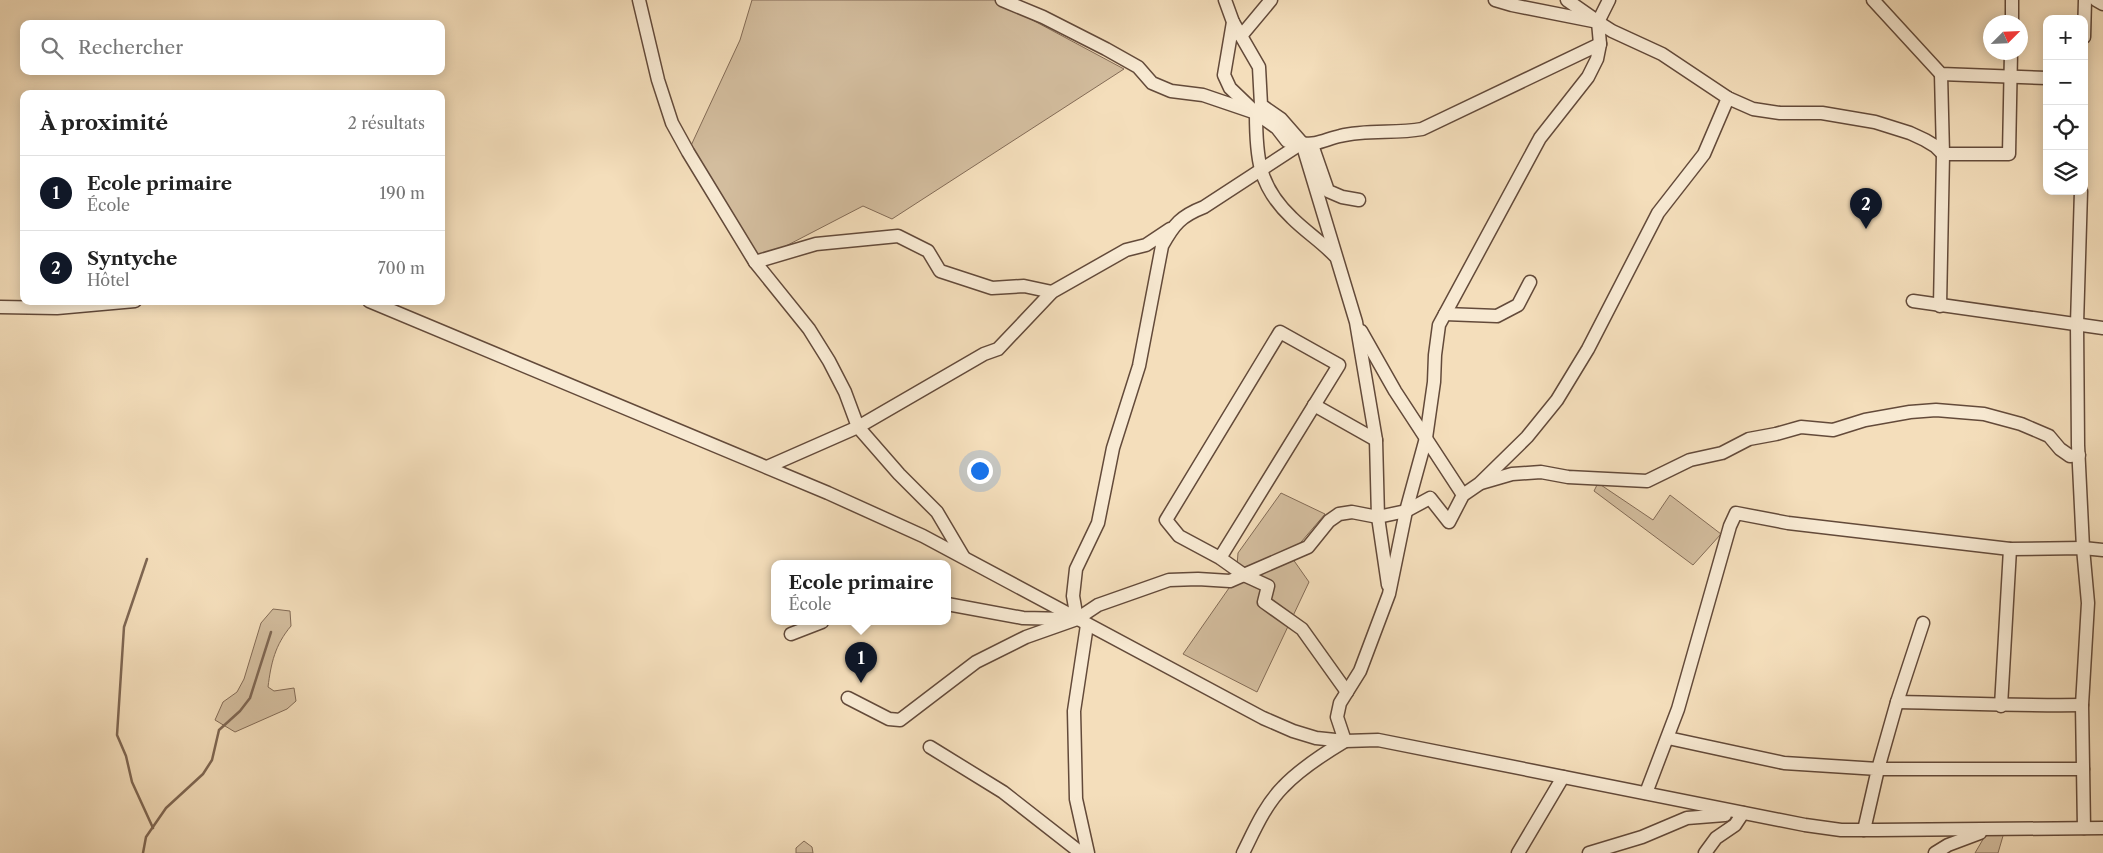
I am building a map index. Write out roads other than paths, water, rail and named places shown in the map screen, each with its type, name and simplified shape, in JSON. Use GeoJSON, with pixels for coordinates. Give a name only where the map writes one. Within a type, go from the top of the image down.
{"type":"FeatureCollection","features":[{"type":"Feature","properties":{"kind":"street"},"geometry":{"type":"LineString","coordinates":[[639,0],[658,80],[672,123],[688,152],[755,262],[814,337],[845,392],[858,428],[899,474],[937,512],[963,556]]}},
{"type":"Feature","properties":{"kind":"street"},"geometry":{"type":"LineString","coordinates":[[1002,0],[1043,17],[1106,49],[1138,68],[1152,83],[1171,92],[1203,95],[1256,114]]}},
{"type":"Feature","properties":{"kind":"street"},"geometry":{"type":"LineString","coordinates":[[1225,0],[1240,36],[1259,67],[1261,105],[1281,119],[1307,144],[1328,191],[1342,197],[1359,200]]}},
{"type":"Feature","properties":{"kind":"street"},"geometry":{"type":"LineString","coordinates":[[1240,36],[1271,0]]}},
{"type":"Feature","properties":{"kind":"street"},"geometry":{"type":"LineString","coordinates":[[1495,0],[1598,22]]}},
{"type":"Feature","properties":{"kind":"street"},"geometry":{"type":"LineString","coordinates":[[1567,0],[1612,31],[1662,54],[1728,98],[1753,109],[1780,113],[1822,113],[1875,122],[1910,133],[1925,140],[1943,154],[2009,154],[2011,60]]}},
{"type":"Feature","properties":{"kind":"street"},"geometry":{"type":"LineString","coordinates":[[1345,741],[1337,716],[1346,692],[1360,671],[1389,594],[1406,511],[1426,438],[1434,382],[1434,355],[1439,325],[1540,138],[1588,77],[1597,59],[1600,44],[1598,22],[1608,0]]}},
{"type":"Feature","properties":{"kind":"street"},"geometry":{"type":"LineString","coordinates":[[1873,0],[1940,74],[1943,154],[1940,306]]}},
{"type":"Feature","properties":{"kind":"street"},"geometry":{"type":"LineString","coordinates":[[2012,0],[2012,15]]}},
{"type":"Feature","properties":{"kind":"street"},"geometry":{"type":"LineString","coordinates":[[2085,0],[2085,15]]}},
{"type":"Feature","properties":{"kind":"street"},"geometry":{"type":"LineString","coordinates":[[2096,0],[2103,4]]}},
{"type":"Feature","properties":{"kind":"street"},"geometry":{"type":"LineString","coordinates":[[1233,22],[1224,75],[1230,88],[1256,114],[1277,128],[1288,141],[1307,144]]}},
{"type":"Feature","properties":{"kind":"street"},"geometry":{"type":"LineString","coordinates":[[767,467],[858,428],[984,354],[998,349],[1052,292],[1126,250],[1146,245],[1172,228],[1186,214],[1204,207],[1259,170],[1307,144],[1369,131],[1411,131],[1422,128],[1600,44]]}},
{"type":"Feature","properties":{"kind":"street"},"geometry":{"type":"LineString","coordinates":[[1940,74],[2043,78]]}},
{"type":"Feature","properties":{"kind":"street"},"geometry":{"type":"LineString","coordinates":[[848,698],[889,719],[900,720],[976,662],[1026,637],[1082,622],[1098,605],[1169,580],[1230,581],[1308,547],[1329,521],[1339,514],[1352,512],[1378,517],[1406,511],[1430,498],[1449,522],[1463,495],[1478,484],[1528,437],[1557,400],[1588,349],[1658,213],[1704,154],[1728,98]]}},
{"type":"Feature","properties":{"kind":"street"},"geometry":{"type":"LineString","coordinates":[[1256,114],[1259,170],[1274,200],[1292,219],[1322,243],[1338,260]]}},
{"type":"Feature","properties":{"kind":"street"},"geometry":{"type":"LineString","coordinates":[[1307,144],[1356,322],[1376,440],[1378,517],[1389,594]]}},
{"type":"Feature","properties":{"kind":"street"},"geometry":{"type":"LineString","coordinates":[[2081,195],[2077,324],[2079,455],[2082,548],[2088,603],[2082,705],[2084,828]]}},
{"type":"Feature","properties":{"kind":"street"},"geometry":{"type":"LineString","coordinates":[[1088,853],[1076,799],[1074,711],[1082,622],[1073,596],[1076,569],[1098,523],[1113,448],[1139,366],[1162,246],[1172,228]]}},
{"type":"Feature","properties":{"kind":"street"},"geometry":{"type":"LineString","coordinates":[[755,262],[816,244],[898,236],[928,251],[940,271],[992,288],[1024,286],[1052,292]]}},
{"type":"Feature","properties":{"kind":"street"},"geometry":{"type":"LineString","coordinates":[[1445,314],[1496,316],[1518,304],[1530,282]]}},
{"type":"Feature","properties":{"kind":"street"},"geometry":{"type":"LineString","coordinates":[[1912,301],[2103,328]]}},
{"type":"Feature","properties":{"kind":"street"},"geometry":{"type":"LineString","coordinates":[[0,307],[57,308],[90,305]]}},
{"type":"Feature","properties":{"kind":"street"},"geometry":{"type":"LineString","coordinates":[[379,305],[854,504],[963,556],[1082,622],[1263,718],[1293,731],[1316,738],[1345,741],[1378,740],[1805,826],[1864,830],[2103,828]]}},
{"type":"Feature","properties":{"kind":"street"},"geometry":{"type":"LineString","coordinates":[[1356,322],[1395,391],[1463,495]]}},
{"type":"Feature","properties":{"kind":"street"},"geometry":{"type":"LineString","coordinates":[[1220,558],[1339,365],[1280,332],[1166,520],[1179,536],[1220,558],[1244,575],[1268,586],[1264,602],[1302,629],[1346,692]]}},
{"type":"Feature","properties":{"kind":"street"},"geometry":{"type":"LineString","coordinates":[[1314,405],[1376,440]]}},
{"type":"Feature","properties":{"kind":"street"},"geometry":{"type":"LineString","coordinates":[[1478,484],[1512,474],[1541,472],[1568,478],[1647,481],[1690,460],[1722,454],[1749,439],[1801,427],[1834,430],[1865,420],[1910,412],[1936,410],[1984,414],[2021,424],[2049,436],[2060,449],[2070,456],[2079,455]]}},
{"type":"Feature","properties":{"kind":"street"},"geometry":{"type":"LineString","coordinates":[[1646,793],[1678,709],[1730,526],[1736,513],[1788,523],[2010,549],[2082,548],[2103,550]]}},
{"type":"Feature","properties":{"kind":"street"},"geometry":{"type":"LineString","coordinates":[[2001,706],[2010,549]]}},
{"type":"Feature","properties":{"kind":"street"},"geometry":{"type":"LineString","coordinates":[[951,605],[1023,618],[1082,622]]}},
{"type":"Feature","properties":{"kind":"street"},"geometry":{"type":"LineString","coordinates":[[1864,830],[1897,702],[1923,623]]}},
{"type":"Feature","properties":{"kind":"street"},"geometry":{"type":"LineString","coordinates":[[791,634],[814,625]]}},
{"type":"Feature","properties":{"kind":"street"},"geometry":{"type":"LineString","coordinates":[[1897,702],[1983,703],[2001,706],[2082,705]]}},
{"type":"Feature","properties":{"kind":"street"},"geometry":{"type":"LineString","coordinates":[[1668,738],[1784,763],[1878,770],[2083,769]]}},
{"type":"Feature","properties":{"kind":"street"},"geometry":{"type":"LineString","coordinates":[[1242,853],[1268,806],[1282,787],[1345,741]]}},
{"type":"Feature","properties":{"kind":"street"},"geometry":{"type":"LineString","coordinates":[[930,747],[1003,792],[1081,853]]}},
{"type":"Feature","properties":{"kind":"street"},"geometry":{"type":"LineString","coordinates":[[1518,853],[1563,777]]}},
{"type":"Feature","properties":{"kind":"street"},"geometry":{"type":"LineString","coordinates":[[1589,853],[1642,838],[1687,818],[1742,813]]}},
{"type":"Feature","properties":{"kind":"street"},"geometry":{"type":"LineString","coordinates":[[1705,853],[1716,838],[1735,825],[1742,813]]}},
{"type":"Feature","properties":{"kind":"street"},"geometry":{"type":"LineString","coordinates":[[1935,853],[1948,845],[1990,829]]}},
{"type":"Feature","properties":{"kind":"waterway"},"geometry":{"type":"LineString","coordinates":[[147,559],[124,627],[117,735],[126,756],[132,782],[153,828]]}},
{"type":"Feature","properties":{"kind":"waterway"},"geometry":{"type":"LineString","coordinates":[[143,853],[146,837],[166,808],[203,774],[212,760],[219,730],[240,711],[250,698],[271,632]]}},
{"type":"Feature","properties":{"kind":"place","name":"Syntyche"},"geometry":{"type":"Point","coordinates":[1866,229]}},
{"type":"Feature","properties":{"kind":"place","name":"Ecole primaire"},"geometry":{"type":"Point","coordinates":[861,683]}}]}
